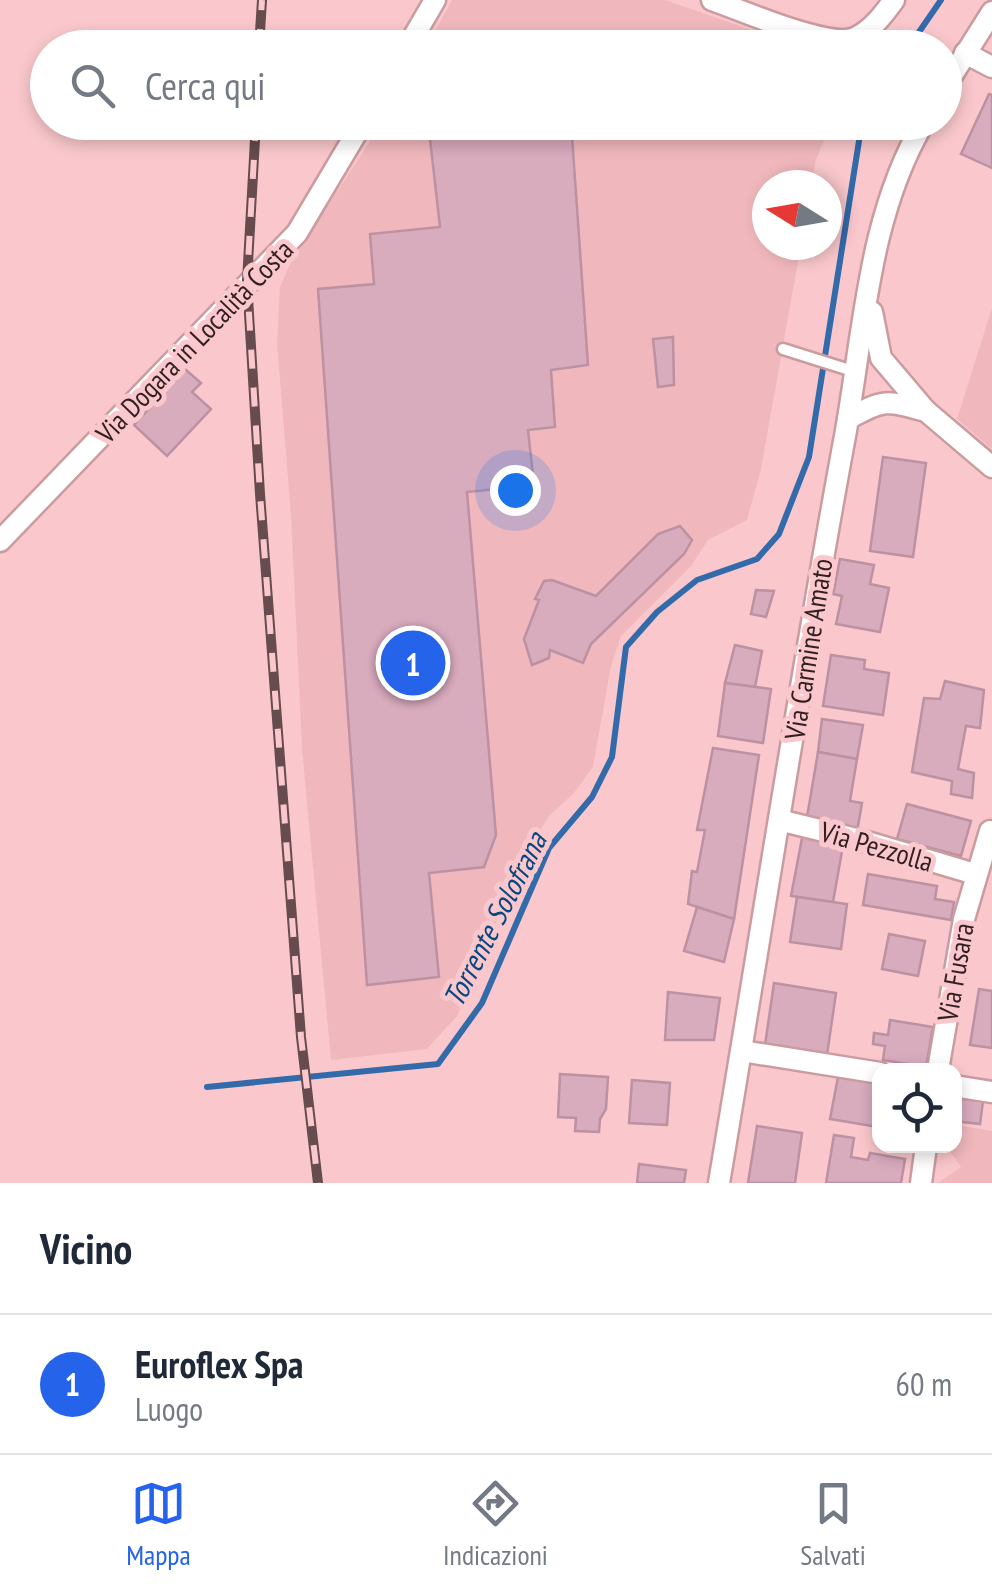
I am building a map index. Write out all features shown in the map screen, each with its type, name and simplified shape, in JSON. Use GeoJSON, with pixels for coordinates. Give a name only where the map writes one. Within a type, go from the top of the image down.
{"type":"FeatureCollection","features":[{"type":"Feature","properties":{"kind":"street"},"geometry":{"type":"LineString","coordinates":[[417,30],[434,0]]}},
{"type":"Feature","properties":{"kind":"street"},"geometry":{"type":"LineString","coordinates":[[712,0],[796,30]]}},
{"type":"Feature","properties":{"kind":"street"},"geometry":{"type":"LineString","coordinates":[[866,30],[879,21],[894,0]]}},
{"type":"Feature","properties":{"kind":"street"},"geometry":{"type":"LineString","coordinates":[[962,59],[992,12]]}},
{"type":"Feature","properties":{"kind":"street"},"geometry":{"type":"LineString","coordinates":[[965,54],[992,67]]}},
{"type":"Feature","properties":{"kind":"street","name":"Via Dogara in Località Costa"},"geometry":{"type":"LineString","coordinates":[[0,541],[297,233],[352,140]]}},
{"type":"Feature","properties":{"kind":"street","name":"Via Carmine Amato"},"geometry":{"type":"LineString","coordinates":[[719,1183],[884,210],[913,140]]}},
{"type":"Feature","properties":{"kind":"street"},"geometry":{"type":"LineString","coordinates":[[869,297],[881,358],[926,411],[992,467]]}},
{"type":"Feature","properties":{"kind":"street"},"geometry":{"type":"LineString","coordinates":[[877,403],[864,392],[857,372],[881,358]]}},
{"type":"Feature","properties":{"kind":"street"},"geometry":{"type":"LineString","coordinates":[[848,419],[877,403],[894,402],[926,411]]}},
{"type":"Feature","properties":{"kind":"street","name":"Via Pezzolla"},"geometry":{"type":"LineString","coordinates":[[779,820],[975,874]]}},
{"type":"Feature","properties":{"kind":"street","name":"Via Fusara"},"geometry":{"type":"LineString","coordinates":[[939,1063],[964,919],[990,831]]}},
{"type":"Feature","properties":{"kind":"street"},"geometry":{"type":"LineString","coordinates":[[742,1050],[872,1072]]}},
{"type":"Feature","properties":{"kind":"street"},"geometry":{"type":"LineString","coordinates":[[962,1087],[992,1092]]}},
{"type":"Feature","properties":{"kind":"street"},"geometry":{"type":"LineString","coordinates":[[921,1183],[925,1153]]}},
{"type":"Feature","properties":{"kind":"lane"},"geometry":{"type":"LineString","coordinates":[[784,348],[857,372]]}},
{"type":"Feature","properties":{"kind":"shaded area"},"geometry":{"type":"Polygon","coordinates":[[[452,0],[665,0],[752,30],[435,30],[452,0]]]}},
{"type":"Feature","properties":{"kind":"shaded area"},"geometry":{"type":"Polygon","coordinates":[[[371,140],[824,140],[814,170],[752,170],[752,260],[798,260],[761,469],[747,520],[708,540],[691,566],[621,636],[611,666],[593,767],[574,793],[549,816],[522,861],[457,1016],[427,1049],[331,1060],[302,749],[291,515],[277,343],[280,287],[292,260],[371,140]]]}},
{"type":"Feature","properties":{"kind":"shaded area"},"geometry":{"type":"Polygon","coordinates":[[[992,308],[992,449],[957,419],[992,308]]]}},
{"type":"Feature","properties":{"kind":"shaded area"},"geometry":{"type":"Polygon","coordinates":[[[962,1126],[992,1131],[992,1183],[938,1183],[961,1167],[951,1153],[962,1153],[962,1126]]]}},
{"type":"Feature","properties":{"kind":"building"},"geometry":{"type":"Polygon","coordinates":[[[989,94],[992,95],[992,168],[961,154],[989,94]]]}},
{"type":"Feature","properties":{"kind":"building"},"geometry":{"type":"Polygon","coordinates":[[[430,140],[572,140],[588,365],[551,370],[555,427],[528,430],[534,485],[467,492],[496,835],[484,867],[429,873],[439,977],[367,985],[318,289],[374,284],[370,234],[440,227],[430,140]]]}},
{"type":"Feature","properties":{"kind":"building"},"geometry":{"type":"Polygon","coordinates":[[[673,337],[674,385],[658,387],[653,339],[673,337]]]}},
{"type":"Feature","properties":{"kind":"building"},"geometry":{"type":"Polygon","coordinates":[[[185,369],[201,383],[192,392],[211,409],[167,456],[134,425],[185,369]]]}},
{"type":"Feature","properties":{"kind":"building"},"geometry":{"type":"Polygon","coordinates":[[[883,457],[926,463],[913,557],[870,551],[883,457]]]}},
{"type":"Feature","properties":{"kind":"building"},"geometry":{"type":"Polygon","coordinates":[[[680,526],[692,540],[684,554],[591,644],[583,663],[550,650],[549,658],[532,665],[524,639],[544,581],[552,580],[596,596],[658,534],[680,526]]]}},
{"type":"Feature","properties":{"kind":"building"},"geometry":{"type":"Polygon","coordinates":[[[840,559],[874,565],[870,584],[889,588],[880,632],[836,624],[842,596],[833,594],[840,559]]]}},
{"type":"Feature","properties":{"kind":"building"},"geometry":{"type":"Polygon","coordinates":[[[756,590],[774,591],[766,617],[751,614],[756,590]]]}},
{"type":"Feature","properties":{"kind":"building"},"geometry":{"type":"Polygon","coordinates":[[[735,645],[762,651],[755,687],[725,683],[735,645]]]}},
{"type":"Feature","properties":{"kind":"building"},"geometry":{"type":"Polygon","coordinates":[[[831,655],[865,660],[864,669],[889,673],[883,715],[823,706],[831,655]]]}},
{"type":"Feature","properties":{"kind":"building"},"geometry":{"type":"Polygon","coordinates":[[[945,681],[984,690],[980,728],[966,726],[958,769],[974,773],[972,798],[951,794],[952,781],[912,772],[924,698],[940,699],[945,681]]]}},
{"type":"Feature","properties":{"kind":"building"},"geometry":{"type":"Polygon","coordinates":[[[725,683],[771,689],[763,743],[718,736],[725,683]]]}},
{"type":"Feature","properties":{"kind":"building"},"geometry":{"type":"Polygon","coordinates":[[[822,719],[863,725],[857,759],[818,752],[822,719]]]}},
{"type":"Feature","properties":{"kind":"building"},"geometry":{"type":"Polygon","coordinates":[[[713,748],[759,755],[734,919],[688,904],[692,871],[697,872],[705,830],[697,830],[713,748]]]}},
{"type":"Feature","properties":{"kind":"building"},"geometry":{"type":"Polygon","coordinates":[[[818,752],[857,759],[850,801],[862,803],[857,832],[806,823],[818,752]]]}},
{"type":"Feature","properties":{"kind":"building"},"geometry":{"type":"Polygon","coordinates":[[[907,804],[971,821],[961,856],[897,839],[907,804]]]}},
{"type":"Feature","properties":{"kind":"building"},"geometry":{"type":"Polygon","coordinates":[[[803,833],[844,840],[833,902],[791,896],[803,833]]]}},
{"type":"Feature","properties":{"kind":"building"},"geometry":{"type":"Polygon","coordinates":[[[868,874],[937,886],[935,899],[954,902],[951,920],[863,905],[868,874]]]}},
{"type":"Feature","properties":{"kind":"building"},"geometry":{"type":"Polygon","coordinates":[[[797,897],[847,904],[841,949],[790,942],[797,897]]]}},
{"type":"Feature","properties":{"kind":"building"},"geometry":{"type":"Polygon","coordinates":[[[697,907],[734,919],[724,962],[684,951],[697,907]]]}},
{"type":"Feature","properties":{"kind":"building"},"geometry":{"type":"Polygon","coordinates":[[[889,934],[925,941],[918,976],[882,969],[889,934]]]}},
{"type":"Feature","properties":{"kind":"building"},"geometry":{"type":"Polygon","coordinates":[[[774,983],[836,993],[827,1055],[765,1045],[774,983]]]}},
{"type":"Feature","properties":{"kind":"building"},"geometry":{"type":"Polygon","coordinates":[[[979,989],[992,991],[992,1048],[970,1045],[979,989]]]}},
{"type":"Feature","properties":{"kind":"building"},"geometry":{"type":"Polygon","coordinates":[[[668,992],[720,998],[714,1040],[665,1040],[668,992]]]}},
{"type":"Feature","properties":{"kind":"building"},"geometry":{"type":"Polygon","coordinates":[[[890,1020],[933,1027],[927,1063],[883,1060],[885,1046],[873,1044],[874,1033],[888,1035],[890,1020]]]}},
{"type":"Feature","properties":{"kind":"building"},"geometry":{"type":"Polygon","coordinates":[[[560,1074],[608,1077],[606,1109],[599,1132],[575,1131],[576,1118],[558,1117],[560,1074]]]}},
{"type":"Feature","properties":{"kind":"building"},"geometry":{"type":"Polygon","coordinates":[[[838,1077],[872,1083],[872,1126],[830,1119],[838,1077]]]}},
{"type":"Feature","properties":{"kind":"building"},"geometry":{"type":"Polygon","coordinates":[[[632,1080],[670,1083],[667,1125],[629,1123],[632,1080]]]}},
{"type":"Feature","properties":{"kind":"building"},"geometry":{"type":"Polygon","coordinates":[[[962,1099],[983,1101],[980,1124],[962,1122],[962,1099]]]}},
{"type":"Feature","properties":{"kind":"building"},"geometry":{"type":"Polygon","coordinates":[[[757,1126],[802,1133],[795,1183],[748,1183],[757,1126]]]}},
{"type":"Feature","properties":{"kind":"building"},"geometry":{"type":"Polygon","coordinates":[[[834,1135],[854,1138],[851,1157],[868,1160],[870,1153],[905,1159],[901,1183],[826,1183],[834,1135]]]}},
{"type":"Feature","properties":{"kind":"building"},"geometry":{"type":"Polygon","coordinates":[[[639,1164],[686,1170],[684,1183],[637,1183],[639,1164]]]}},
{"type":"Feature","properties":{"kind":"waterway","name":"Torrente Solofrana"},"geometry":{"type":"LineString","coordinates":[[920,30],[941,0]]}},
{"type":"Feature","properties":{"kind":"waterway","name":"Torrente Solofrana"},"geometry":{"type":"LineString","coordinates":[[207,1087],[438,1064],[482,1003],[549,848],[592,797],[612,757],[626,647],[657,612],[697,580],[757,559],[779,534],[809,457],[859,140]]}},
{"type":"Feature","properties":{"kind":"railway"},"geometry":{"type":"LineString","coordinates":[[260,30],[262,0]]}},
{"type":"Feature","properties":{"kind":"railway"},"geometry":{"type":"LineString","coordinates":[[255,140],[247,281],[301,1037],[318,1183]]}},
{"type":"Feature","properties":{"kind":"place","name":"Euroflex Spa"},"geometry":{"type":"Point","coordinates":[413,663]}}]}
